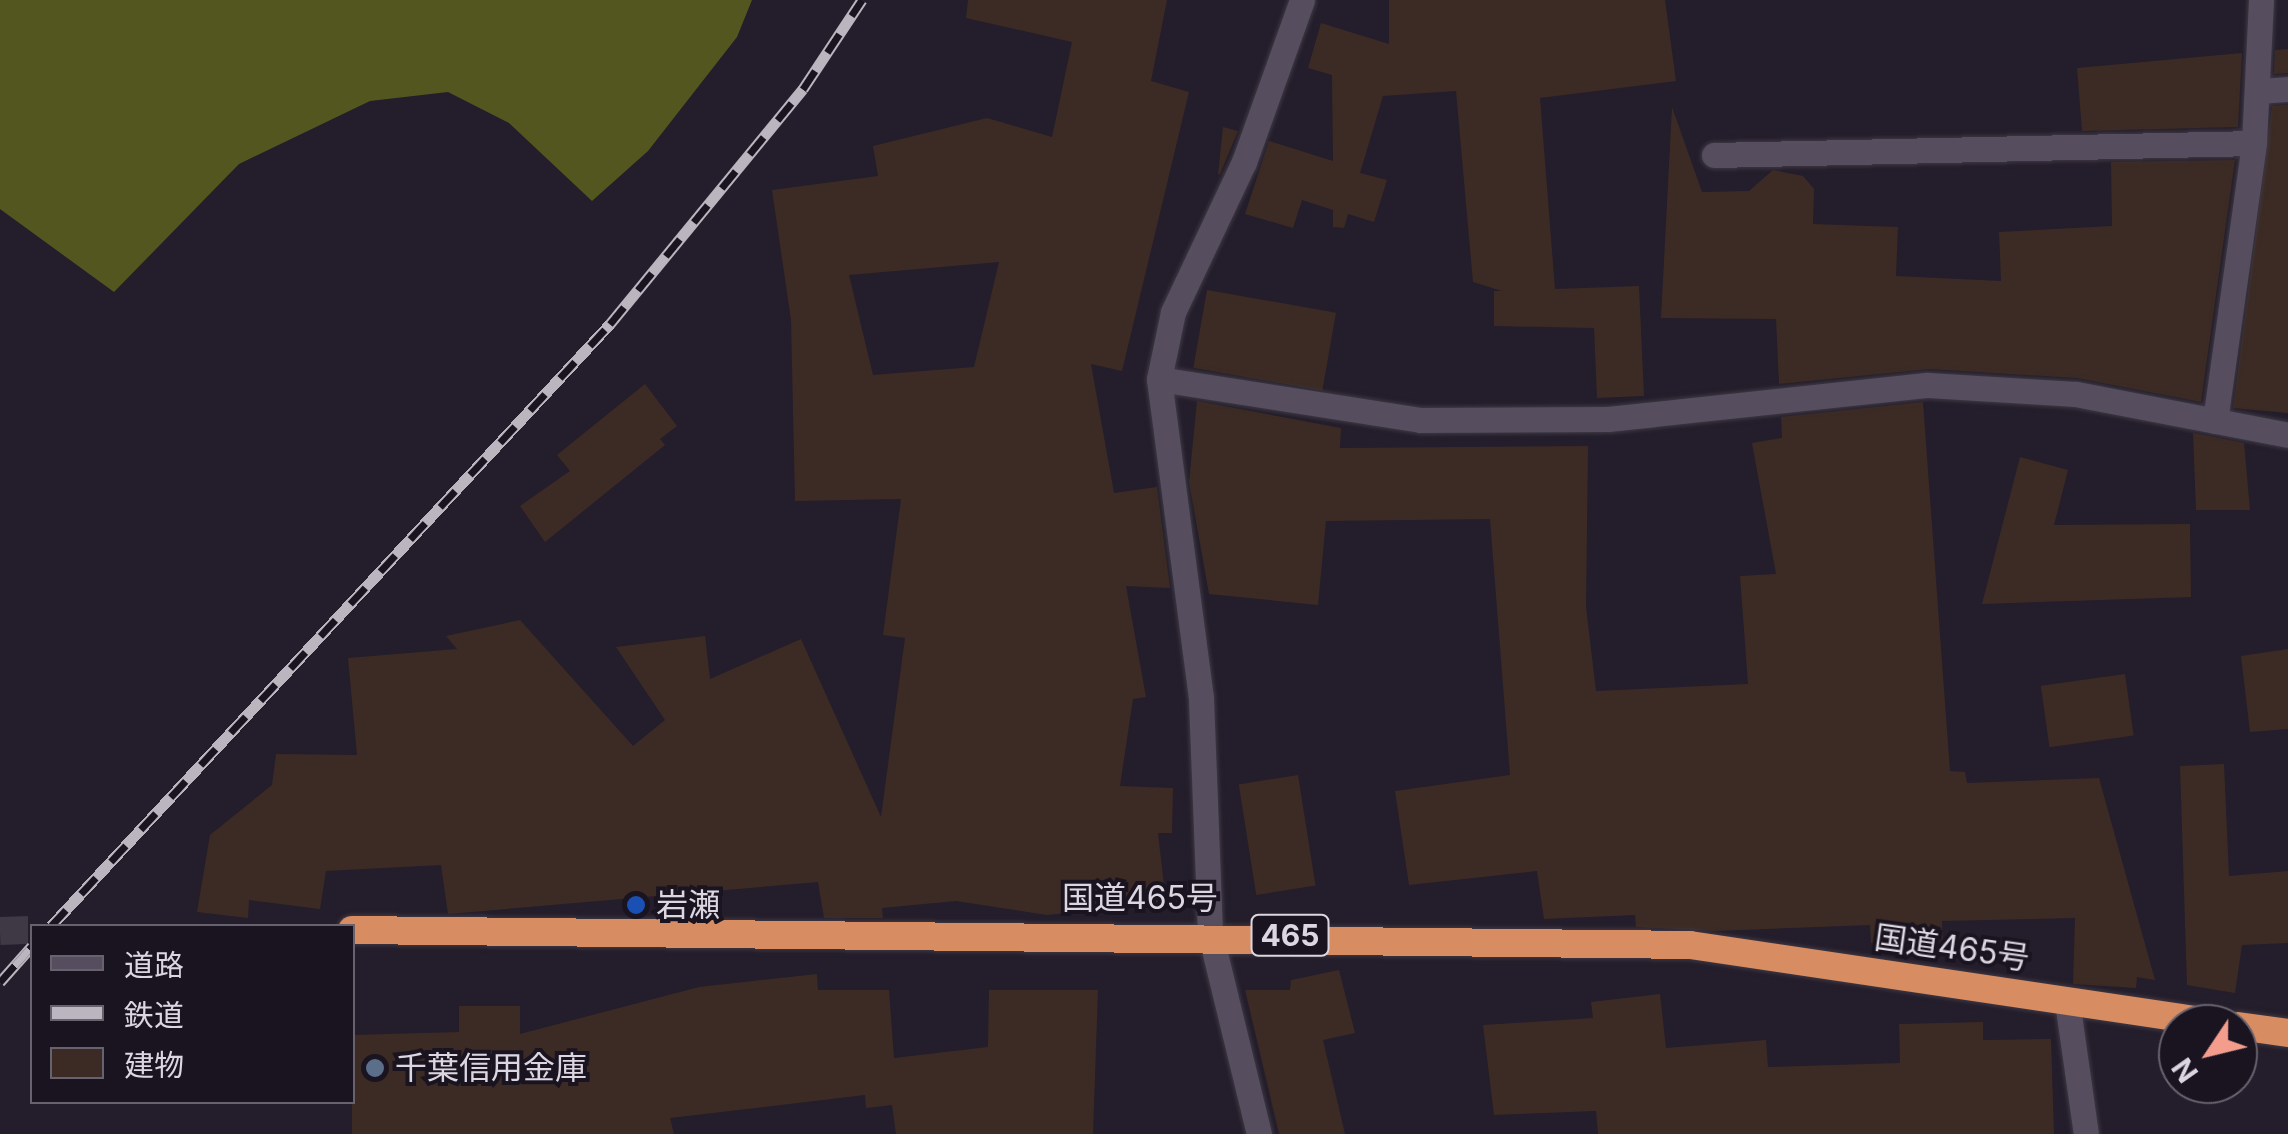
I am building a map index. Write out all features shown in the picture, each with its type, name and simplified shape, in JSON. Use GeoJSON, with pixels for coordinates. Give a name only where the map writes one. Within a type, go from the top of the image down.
{"type":"FeatureCollection","features":[{"type":"Feature","properties":{"kind":"highway","name":"国道465号"},"geometry":{"type":"LineString","coordinates":[[355,930],[1210,933],[1690,945],[2158,1015]]}},
{"type":"Feature","properties":{"kind":"highway"},"geometry":{"type":"LineString","coordinates":[[2258,1029],[2288,1033]]}},
{"type":"Feature","properties":{"kind":"street"},"geometry":{"type":"LineString","coordinates":[[1259,1134],[1210,933],[1201,698],[1160,379],[1174,312],[1244,162],[1302,0]]}},
{"type":"Feature","properties":{"kind":"street"},"geometry":{"type":"LineString","coordinates":[[2216,421],[2260,91],[2260,0]]}},
{"type":"Feature","properties":{"kind":"street"},"geometry":{"type":"LineString","coordinates":[[2260,91],[2288,89]]}},
{"type":"Feature","properties":{"kind":"street"},"geometry":{"type":"LineString","coordinates":[[1714,155],[2254,143]]}},
{"type":"Feature","properties":{"kind":"street"},"geometry":{"type":"LineString","coordinates":[[1160,379],[1421,420],[1608,419],[1928,385],[2076,394],[2288,435]]}},
{"type":"Feature","properties":{"kind":"street"},"geometry":{"type":"LineString","coordinates":[[2067,1001],[2086,1134]]}},
{"type":"Feature","properties":{"kind":"green space"},"geometry":{"type":"Polygon","coordinates":[[[0,0],[752,0],[737,37],[648,151],[592,201],[509,123],[448,92],[370,101],[239,164],[114,292],[0,209],[0,0]]]}},
{"type":"Feature","properties":{"kind":"building"},"geometry":{"type":"Polygon","coordinates":[[[968,0],[1167,0],[1151,81],[1189,92],[1122,371],[1091,364],[1114,493],[1157,487],[1170,588],[1126,586],[1146,697],[1133,699],[1120,786],[1173,788],[1172,833],[1158,833],[1166,903],[1047,915],[956,901],[882,908],[883,918],[824,918],[818,882],[448,914],[441,865],[326,871],[320,909],[249,900],[248,918],[197,912],[210,835],[272,785],[276,754],[357,755],[348,658],[457,649],[446,636],[520,620],[633,746],[665,720],[616,647],[705,636],[710,679],[801,639],[881,817],[905,638],[883,635],[901,499],[795,501],[791,320],[772,190],[878,176],[873,146],[987,118],[1052,137],[1072,42],[966,18],[968,0]],[[999,262],[849,275],[873,375],[974,367],[999,262]]]}},
{"type":"Feature","properties":{"kind":"building"},"geometry":{"type":"Polygon","coordinates":[[[1389,0],[1665,0],[1676,81],[1540,98],[1555,289],[1639,286],[1644,396],[1597,398],[1594,328],[1494,326],[1494,291],[1502,291],[1473,282],[1456,91],[1383,96],[1360,173],[1387,180],[1374,222],[1348,214],[1344,228],[1333,227],[1333,210],[1302,200],[1293,228],[1245,214],[1269,141],[1333,161],[1332,75],[1308,68],[1321,23],[1389,44],[1389,0]]]}},
{"type":"Feature","properties":{"kind":"building"},"geometry":{"type":"Polygon","coordinates":[[[2288,49],[2288,73],[2274,74],[2275,50],[2288,49]]]}},
{"type":"Feature","properties":{"kind":"building"},"geometry":{"type":"Polygon","coordinates":[[[2242,53],[2238,127],[2082,131],[2077,68],[2242,53]]]}},
{"type":"Feature","properties":{"kind":"building"},"geometry":{"type":"Polygon","coordinates":[[[2288,105],[2288,413],[2233,408],[2272,106],[2288,105]]]}},
{"type":"Feature","properties":{"kind":"building"},"geometry":{"type":"Polygon","coordinates":[[[1672,107],[1702,192],[1749,191],[1773,170],[1803,176],[1814,189],[1813,224],[1898,227],[1896,276],[2001,281],[1999,232],[2112,226],[2111,162],[2235,160],[2201,402],[2077,378],[1929,369],[1779,384],[1776,319],[1661,318],[1672,107]]]}},
{"type":"Feature","properties":{"kind":"building"},"geometry":{"type":"Polygon","coordinates":[[[1223,127],[1238,131],[1218,174],[1223,127]]]}},
{"type":"Feature","properties":{"kind":"building"},"geometry":{"type":"Polygon","coordinates":[[[1207,290],[1336,313],[1322,391],[1193,368],[1207,290]]]}},
{"type":"Feature","properties":{"kind":"building"},"geometry":{"type":"Polygon","coordinates":[[[645,384],[677,426],[660,439],[665,445],[545,542],[520,506],[570,471],[557,455],[645,384]]]}},
{"type":"Feature","properties":{"kind":"building"},"geometry":{"type":"Polygon","coordinates":[[[1197,401],[1341,428],[1340,448],[1588,446],[1586,607],[1596,691],[1748,684],[1740,576],[1776,574],[1752,443],[1782,438],[1781,417],[1923,402],[1950,771],[1965,772],[1967,783],[2099,778],[2155,980],[2137,977],[2136,988],[2073,984],[2075,918],[1942,921],[1943,940],[1871,943],[1870,925],[1715,931],[1636,927],[1635,915],[1544,919],[1537,871],[1409,885],[1395,791],[1510,775],[1490,519],[1326,521],[1318,605],[1209,594],[1189,482],[1197,401]]]}},
{"type":"Feature","properties":{"kind":"building"},"geometry":{"type":"Polygon","coordinates":[[[2193,433],[2244,443],[2250,510],[2196,510],[2193,433]]]}},
{"type":"Feature","properties":{"kind":"building"},"geometry":{"type":"Polygon","coordinates":[[[2020,457],[2068,470],[2054,525],[2190,524],[2191,597],[1982,604],[2020,457]]]}},
{"type":"Feature","properties":{"kind":"building"},"geometry":{"type":"Polygon","coordinates":[[[2288,649],[2288,729],[2250,732],[2241,656],[2288,649]]]}},
{"type":"Feature","properties":{"kind":"building"},"geometry":{"type":"Polygon","coordinates":[[[2125,674],[2134,735],[2049,747],[2041,686],[2125,674]]]}},
{"type":"Feature","properties":{"kind":"building"},"geometry":{"type":"Polygon","coordinates":[[[2224,764],[2229,876],[2288,871],[2288,943],[2242,945],[2235,993],[2187,985],[2180,766],[2224,764]]]}},
{"type":"Feature","properties":{"kind":"building"},"geometry":{"type":"Polygon","coordinates":[[[1298,775],[1316,886],[1256,895],[1239,784],[1298,775]]]}},
{"type":"Feature","properties":{"kind":"building"},"geometry":{"type":"Polygon","coordinates":[[[1339,970],[1355,1033],[1323,1040],[1345,1134],[1279,1134],[1245,990],[1290,990],[1291,980],[1339,970]]]}},
{"type":"Feature","properties":{"kind":"building"},"geometry":{"type":"Polygon","coordinates":[[[817,974],[818,990],[889,990],[894,1058],[988,1047],[989,990],[1098,990],[1093,1134],[896,1134],[892,1105],[866,1108],[865,1095],[670,1118],[674,1134],[352,1134],[355,1035],[459,1032],[459,1006],[520,1006],[520,1034],[699,987],[817,974]]]}},
{"type":"Feature","properties":{"kind":"building"},"geometry":{"type":"Polygon","coordinates":[[[1660,994],[1666,1048],[1766,1040],[1768,1067],[1900,1063],[1899,1024],[1983,1022],[1983,1040],[2051,1039],[2054,1134],[1598,1134],[1596,1111],[1494,1115],[1483,1025],[1593,1018],[1591,1002],[1660,994]]]}},
{"type":"Feature","properties":{"kind":"tunnel"},"geometry":{"type":"LineString","coordinates":[[0,931],[30,930]]}},
{"type":"Feature","properties":{"kind":"railway"},"geometry":{"type":"LineString","coordinates":[[53,924],[610,324],[803,89],[862,0]]}},
{"type":"Feature","properties":{"kind":"railway"},"geometry":{"type":"LineString","coordinates":[[0,982],[30,948]]}},
{"type":"Feature","properties":{"kind":"place","name":"岩瀬"},"geometry":{"type":"Point","coordinates":[636,905]}},
{"type":"Feature","properties":{"kind":"place","name":"千葉信用金庫"},"geometry":{"type":"Point","coordinates":[375,1068]}}]}
